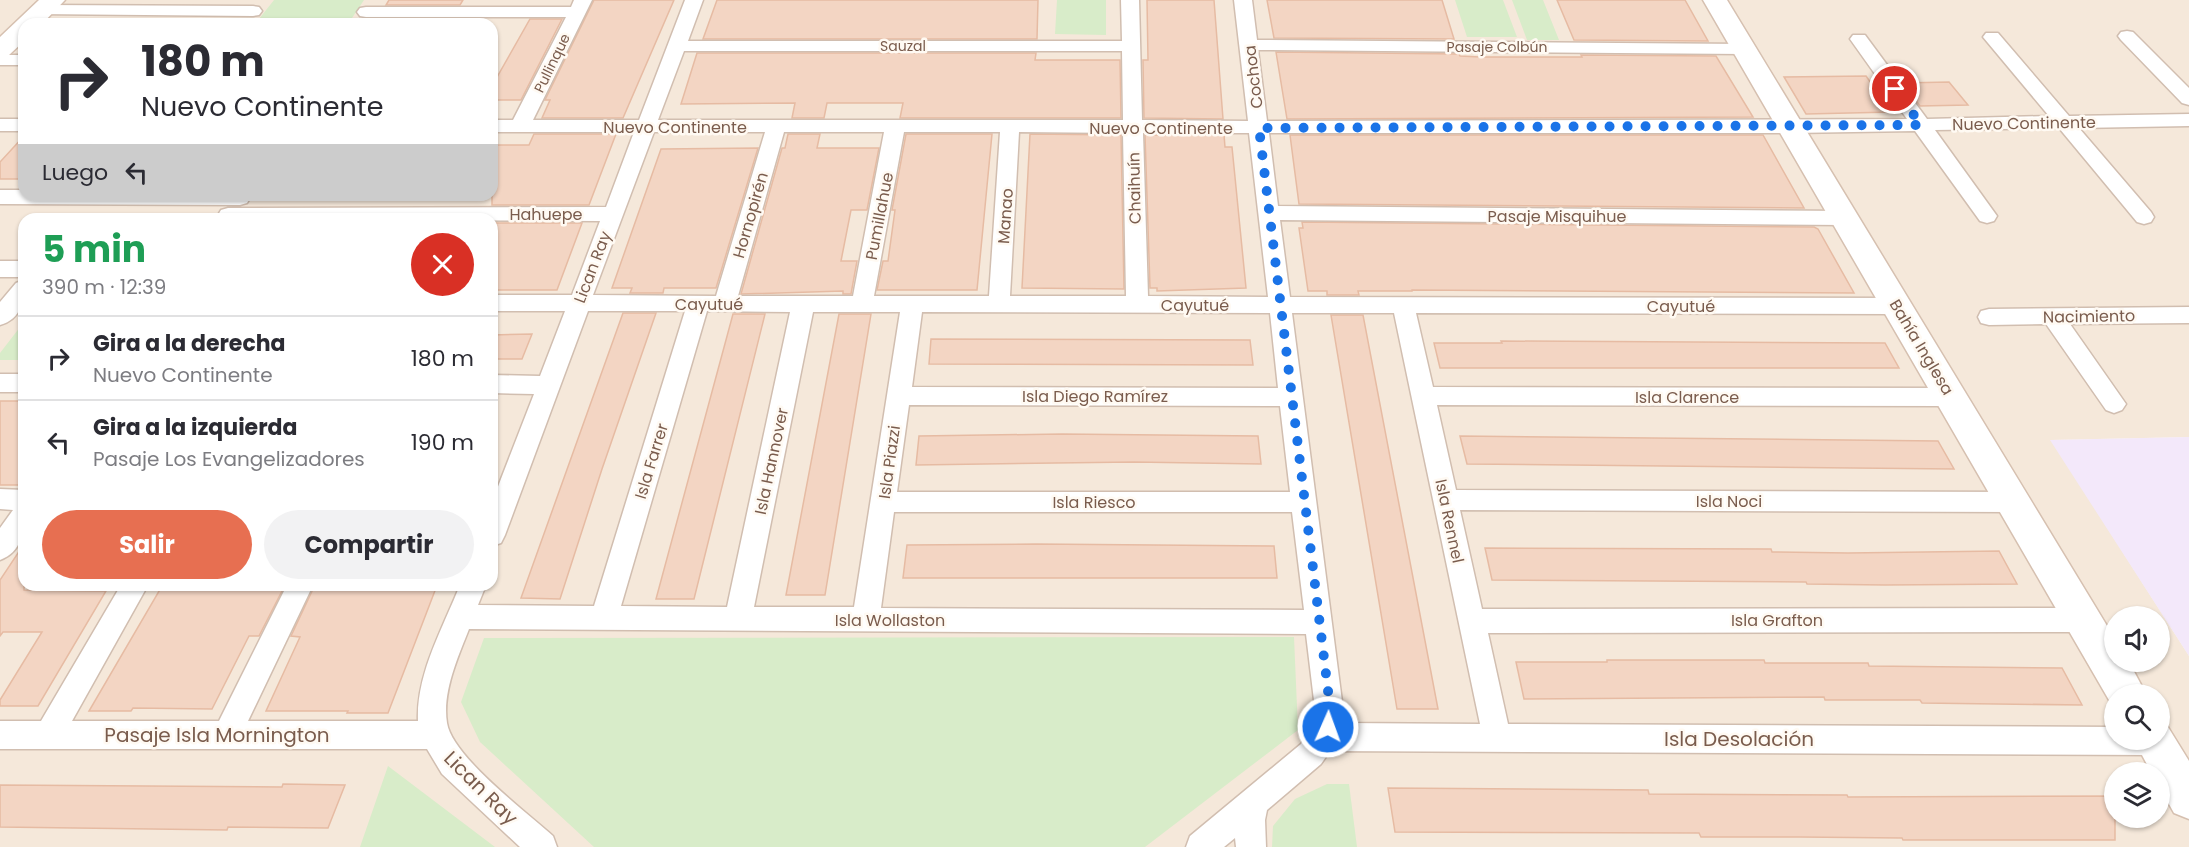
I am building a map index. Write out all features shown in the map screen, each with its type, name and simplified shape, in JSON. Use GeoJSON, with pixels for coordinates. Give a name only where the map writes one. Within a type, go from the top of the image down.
{"type":"FeatureCollection","features":[{"type":"Feature","properties":{"kind":"street","name":"Lican Ray"},"geometry":{"type":"LineString","coordinates":[[498,519],[644,127],[694,0]]}},
{"type":"Feature","properties":{"kind":"street","name":"Chaihuín"},"geometry":{"type":"LineString","coordinates":[[1130,0],[1137,304]]}},
{"type":"Feature","properties":{"kind":"street","name":"Cochoa"},"geometry":{"type":"LineString","coordinates":[[1200,847],[1311,754],[1328,727],[1330,707],[1243,0]]}},
{"type":"Feature","properties":{"kind":"street","name":"Bahía Inglesa"},"geometry":{"type":"LineString","coordinates":[[1715,0],[2121,684]]}},
{"type":"Feature","properties":{"kind":"street"},"geometry":{"type":"LineString","coordinates":[[366,12],[471,12],[580,6]]}},
{"type":"Feature","properties":{"kind":"street","name":"Pullinque"},"geometry":{"type":"LineString","coordinates":[[520,126],[580,6]]}},
{"type":"Feature","properties":{"kind":"street"},"geometry":{"type":"LineString","coordinates":[[41,11],[253,11]]}},
{"type":"Feature","properties":{"kind":"street"},"geometry":{"type":"LineString","coordinates":[[0,50],[18,34]]}},
{"type":"Feature","properties":{"kind":"street"},"geometry":{"type":"LineString","coordinates":[[2127,36],[2189,99]]}},
{"type":"Feature","properties":{"kind":"street"},"geometry":{"type":"LineString","coordinates":[[1992,38],[2144,217]]}},
{"type":"Feature","properties":{"kind":"street"},"geometry":{"type":"LineString","coordinates":[[1859,39],[1987,216]]}},
{"type":"Feature","properties":{"kind":"street","name":"Pasaje Colbún"},"geometry":{"type":"LineString","coordinates":[[1249,45],[1744,48]]}},
{"type":"Feature","properties":{"kind":"street","name":"Sauzal"},"geometry":{"type":"LineString","coordinates":[[676,46],[1131,46]]}},
{"type":"Feature","properties":{"kind":"street"},"geometry":{"type":"LineString","coordinates":[[0,60],[18,60]]}},
{"type":"Feature","properties":{"kind":"street","name":"Nuevo Continente"},"geometry":{"type":"LineString","coordinates":[[498,126],[1791,127],[2189,120]]}},
{"type":"Feature","properties":{"kind":"street"},"geometry":{"type":"LineString","coordinates":[[0,125],[18,125]]}},
{"type":"Feature","properties":{"kind":"street","name":"Hornopirén"},"geometry":{"type":"LineString","coordinates":[[725,304],[776,127]]}},
{"type":"Feature","properties":{"kind":"street","name":"Pumillahue"},"geometry":{"type":"LineString","coordinates":[[862,304],[895,127]]}},
{"type":"Feature","properties":{"kind":"street","name":"Manao"},"geometry":{"type":"LineString","coordinates":[[999,304],[1010,127]]}},
{"type":"Feature","properties":{"kind":"street","name":"Hahuepe"},"geometry":{"type":"LineString","coordinates":[[0,197],[18,198]]}},
{"type":"Feature","properties":{"kind":"street","name":"Hahuepe"},"geometry":{"type":"LineString","coordinates":[[94,201],[234,207],[612,214]]}},
{"type":"Feature","properties":{"kind":"street","name":"Pasaje Misquihue"},"geometry":{"type":"LineString","coordinates":[[1269,213],[1845,218]]}},
{"type":"Feature","properties":{"kind":"street"},"geometry":{"type":"LineString","coordinates":[[0,269],[18,269]]}},
{"type":"Feature","properties":{"kind":"street"},"geometry":{"type":"LineString","coordinates":[[0,317],[18,295]]}},
{"type":"Feature","properties":{"kind":"street","name":"Cayutué"},"geometry":{"type":"LineString","coordinates":[[498,303],[1898,306]]}},
{"type":"Feature","properties":{"kind":"street","name":"Isla Farrer"},"geometry":{"type":"LineString","coordinates":[[604,618],[698,304]]}},
{"type":"Feature","properties":{"kind":"street","name":"Isla Hannover"},"geometry":{"type":"LineString","coordinates":[[738,619],[803,304]]}},
{"type":"Feature","properties":{"kind":"street","name":"Isla Piazzi"},"geometry":{"type":"LineString","coordinates":[[866,620],[912,304]]}},
{"type":"Feature","properties":{"kind":"street","name":"Isla Rennel"},"geometry":{"type":"LineString","coordinates":[[1403,305],[1497,738]]}},
{"type":"Feature","properties":{"kind":"street","name":"Nacimiento"},"geometry":{"type":"LineString","coordinates":[[1989,317],[2189,315]]}},
{"type":"Feature","properties":{"kind":"street"},"geometry":{"type":"LineString","coordinates":[[2052,316],[2114,404]]}},
{"type":"Feature","properties":{"kind":"street"},"geometry":{"type":"LineString","coordinates":[[0,383],[18,383]]}},
{"type":"Feature","properties":{"kind":"street"},"geometry":{"type":"LineString","coordinates":[[498,384],[548,385]]}},
{"type":"Feature","properties":{"kind":"street","name":"Isla Diego Ramírez"},"geometry":{"type":"LineString","coordinates":[[899,396],[1292,397]]}},
{"type":"Feature","properties":{"kind":"street","name":"Isla Clarence"},"geometry":{"type":"LineString","coordinates":[[1424,396],[1951,397]]}},
{"type":"Feature","properties":{"kind":"street"},"geometry":{"type":"LineString","coordinates":[[0,499],[18,500]]}},
{"type":"Feature","properties":{"kind":"street","name":"Isla Noci"},"geometry":{"type":"LineString","coordinates":[[1446,500],[2013,502]]}},
{"type":"Feature","properties":{"kind":"street","name":"Isla Riesco"},"geometry":{"type":"LineString","coordinates":[[883,502],[1304,502]]}},
{"type":"Feature","properties":{"kind":"street"},"geometry":{"type":"LineString","coordinates":[[0,549],[18,522]]}},
{"type":"Feature","properties":{"kind":"street"},"geometry":{"type":"LineString","coordinates":[[49,735],[132,591]]}},
{"type":"Feature","properties":{"kind":"street"},"geometry":{"type":"LineString","coordinates":[[227,735],[297,591]]}},
{"type":"Feature","properties":{"kind":"street","name":"Lican Ray"},"geometry":{"type":"LineString","coordinates":[[471,591],[432,695],[431,722],[435,735],[452,764],[542,847]]}},
{"type":"Feature","properties":{"kind":"street","name":"Isla Wollaston"},"geometry":{"type":"LineString","coordinates":[[461,617],[1319,622]]}},
{"type":"Feature","properties":{"kind":"street","name":"Isla Grafton"},"geometry":{"type":"LineString","coordinates":[[1472,621],[2083,620]]}},
{"type":"Feature","properties":{"kind":"street","name":"Pasaje Isla Mornington"},"geometry":{"type":"LineString","coordinates":[[0,735],[435,735]]}},
{"type":"Feature","properties":{"kind":"street","name":"Isla Desolación"},"geometry":{"type":"LineString","coordinates":[[1323,737],[2104,740]]}},
{"type":"Feature","properties":{"kind":"street"},"geometry":{"type":"LineString","coordinates":[[2160,750],[2189,799]]}},
{"type":"Feature","properties":{"kind":"street"},"geometry":{"type":"LineString","coordinates":[[1251,847],[1250,819],[1254,802]]}},
{"type":"Feature","properties":{"kind":"shaded area"},"geometry":{"type":"Polygon","coordinates":[[[0,0],[2189,0],[2189,437],[2051,440],[2157,606],[2104,606],[2104,672],[2170,672],[2170,626],[2189,656],[2189,847],[0,847],[0,0]]]}},
{"type":"Feature","properties":{"kind":"shaded area"},"geometry":{"type":"Polygon","coordinates":[[[2189,437],[2189,656],[2170,626],[2170,606],[2157,606],[2050,440],[2189,437]]]}},
{"type":"Feature","properties":{"kind":"green space"},"geometry":{"type":"Polygon","coordinates":[[[274,0],[364,0],[352,18],[260,18],[274,0]]]}},
{"type":"Feature","properties":{"kind":"green space"},"geometry":{"type":"Polygon","coordinates":[[[1057,0],[1106,0],[1106,35],[1055,34],[1057,0]]]}},
{"type":"Feature","properties":{"kind":"green space"},"geometry":{"type":"Polygon","coordinates":[[[1455,0],[1503,0],[1517,37],[1467,37],[1455,0]]]}},
{"type":"Feature","properties":{"kind":"green space"},"geometry":{"type":"Polygon","coordinates":[[[1512,0],[1543,0],[1559,40],[1527,40],[1512,0]]]}},
{"type":"Feature","properties":{"kind":"green space"},"geometry":{"type":"Polygon","coordinates":[[[18,330],[18,360],[0,360],[0,353],[18,330]]]}},
{"type":"Feature","properties":{"kind":"green space"},"geometry":{"type":"Polygon","coordinates":[[[1294,637],[1298,730],[1145,847],[594,847],[480,742],[461,702],[484,638],[1294,637]]]}},
{"type":"Feature","properties":{"kind":"green space"},"geometry":{"type":"Polygon","coordinates":[[[388,766],[495,847],[360,847],[388,766]]]}},
{"type":"Feature","properties":{"kind":"green space"},"geometry":{"type":"Polygon","coordinates":[[[1327,784],[1349,784],[1357,847],[1272,847],[1273,826],[1295,799],[1327,784]]]}},
{"type":"Feature","properties":{"kind":"building"},"geometry":{"type":"Polygon","coordinates":[[[389,0],[463,0],[460,5],[386,5],[389,0]]]}},
{"type":"Feature","properties":{"kind":"building"},"geometry":{"type":"Polygon","coordinates":[[[594,0],[674,0],[623,118],[542,118],[550,100],[545,100],[594,0]]]}},
{"type":"Feature","properties":{"kind":"building"},"geometry":{"type":"Polygon","coordinates":[[[717,0],[1038,0],[1037,39],[703,39],[717,0]]]}},
{"type":"Feature","properties":{"kind":"building"},"geometry":{"type":"Polygon","coordinates":[[[1147,0],[1214,0],[1223,119],[1144,118],[1143,60],[1148,60],[1147,0]]]}},
{"type":"Feature","properties":{"kind":"building"},"geometry":{"type":"Polygon","coordinates":[[[1267,0],[1442,0],[1454,39],[1274,38],[1267,0]]]}},
{"type":"Feature","properties":{"kind":"building"},"geometry":{"type":"Polygon","coordinates":[[[1557,0],[1685,0],[1708,41],[1574,40],[1557,0]]]}},
{"type":"Feature","properties":{"kind":"building"},"geometry":{"type":"Polygon","coordinates":[[[530,19],[562,19],[521,100],[498,100],[498,75],[530,19]]]}},
{"type":"Feature","properties":{"kind":"building"},"geometry":{"type":"Polygon","coordinates":[[[1276,52],[1459,54],[1460,56],[1480,57],[1716,56],[1753,117],[1287,119],[1276,52]]]}},
{"type":"Feature","properties":{"kind":"building"},"geometry":{"type":"Polygon","coordinates":[[[697,53],[1036,53],[1035,60],[1120,60],[1121,118],[900,118],[903,103],[827,103],[824,118],[792,118],[795,103],[681,104],[697,53]]]}},
{"type":"Feature","properties":{"kind":"building"},"geometry":{"type":"Polygon","coordinates":[[[1866,76],[1871,83],[1879,83],[1895,106],[1887,106],[1892,112],[1806,114],[1784,77],[1866,76]]]}},
{"type":"Feature","properties":{"kind":"building"},"geometry":{"type":"Polygon","coordinates":[[[1949,82],[1968,105],[1920,106],[1903,83],[1949,82]]]}},
{"type":"Feature","properties":{"kind":"building"},"geometry":{"type":"Polygon","coordinates":[[[534,134],[616,134],[589,205],[492,205],[492,201],[498,201],[498,145],[529,145],[534,134]]]}},
{"type":"Feature","properties":{"kind":"building"},"geometry":{"type":"Polygon","coordinates":[[[788,134],[820,134],[817,148],[879,148],[867,210],[851,210],[841,261],[857,261],[851,294],[843,294],[843,291],[741,294],[782,148],[785,148],[788,134]]]}},
{"type":"Feature","properties":{"kind":"building"},"geometry":{"type":"Polygon","coordinates":[[[906,134],[992,134],[977,290],[877,290],[883,261],[888,261],[895,210],[892,210],[906,134]]]}},
{"type":"Feature","properties":{"kind":"building"},"geometry":{"type":"Polygon","coordinates":[[[1030,134],[1121,135],[1124,289],[1022,288],[1030,134]]]}},
{"type":"Feature","properties":{"kind":"building"},"geometry":{"type":"Polygon","coordinates":[[[1145,135],[1224,135],[1225,147],[1232,147],[1246,288],[1157,291],[1157,288],[1150,288],[1145,135]]]}},
{"type":"Feature","properties":{"kind":"building"},"geometry":{"type":"Polygon","coordinates":[[[1290,135],[1763,135],[1804,208],[1299,204],[1290,135]]]}},
{"type":"Feature","properties":{"kind":"building"},"geometry":{"type":"Polygon","coordinates":[[[18,142],[18,179],[0,179],[0,162],[18,142]]]}},
{"type":"Feature","properties":{"kind":"building"},"geometry":{"type":"Polygon","coordinates":[[[758,148],[716,288],[664,288],[663,293],[630,293],[632,288],[612,288],[661,149],[758,148]]]}},
{"type":"Feature","properties":{"kind":"building"},"geometry":{"type":"Polygon","coordinates":[[[1302,222],[1814,227],[1818,229],[1854,293],[1412,290],[1358,291],[1359,295],[1327,295],[1327,291],[1308,291],[1299,228],[1303,228],[1302,222]]]}},
{"type":"Feature","properties":{"kind":"building"},"geometry":{"type":"Polygon","coordinates":[[[498,223],[582,223],[557,290],[498,290],[498,223]]]}},
{"type":"Feature","properties":{"kind":"building"},"geometry":{"type":"Polygon","coordinates":[[[623,313],[656,313],[560,599],[521,598],[623,313]]]}},
{"type":"Feature","properties":{"kind":"building"},"geometry":{"type":"Polygon","coordinates":[[[733,314],[765,314],[694,599],[656,599],[733,314]]]}},
{"type":"Feature","properties":{"kind":"building"},"geometry":{"type":"Polygon","coordinates":[[[839,314],[871,314],[825,595],[786,595],[839,314]]]}},
{"type":"Feature","properties":{"kind":"building"},"geometry":{"type":"Polygon","coordinates":[[[1331,315],[1363,315],[1438,709],[1397,709],[1331,315]]]}},
{"type":"Feature","properties":{"kind":"building"},"geometry":{"type":"Polygon","coordinates":[[[532,334],[522,359],[498,359],[498,335],[532,334]]]}},
{"type":"Feature","properties":{"kind":"building"},"geometry":{"type":"Polygon","coordinates":[[[931,339],[1250,340],[1253,365],[929,364],[931,339]]]}},
{"type":"Feature","properties":{"kind":"building"},"geometry":{"type":"Polygon","coordinates":[[[1501,341],[1885,343],[1899,368],[1440,368],[1434,343],[1502,343],[1501,341]]]}},
{"type":"Feature","properties":{"kind":"building"},"geometry":{"type":"Polygon","coordinates":[[[0,401],[18,401],[18,485],[0,485],[0,401]]]}},
{"type":"Feature","properties":{"kind":"building"},"geometry":{"type":"Polygon","coordinates":[[[1062,434],[1258,436],[1261,464],[1134,462],[916,465],[919,436],[1062,434]]]}},
{"type":"Feature","properties":{"kind":"building"},"geometry":{"type":"Polygon","coordinates":[[[1460,436],[1938,441],[1954,469],[1467,464],[1460,436]]]}},
{"type":"Feature","properties":{"kind":"building"},"geometry":{"type":"Polygon","coordinates":[[[907,545],[1274,546],[1277,578],[903,578],[907,545]]]}},
{"type":"Feature","properties":{"kind":"building"},"geometry":{"type":"Polygon","coordinates":[[[1485,548],[1771,549],[1772,552],[1848,553],[1999,551],[2017,584],[1885,585],[1807,584],[1806,582],[1492,580],[1485,548]]]}},
{"type":"Feature","properties":{"kind":"building"},"geometry":{"type":"Polygon","coordinates":[[[18,553],[18,591],[106,591],[38,706],[0,706],[0,700],[42,632],[3,632],[0,636],[0,580],[18,553]]]}},
{"type":"Feature","properties":{"kind":"building"},"geometry":{"type":"Polygon","coordinates":[[[159,591],[282,591],[259,636],[249,636],[212,709],[133,708],[131,711],[89,711],[159,591]]]}},
{"type":"Feature","properties":{"kind":"building"},"geometry":{"type":"Polygon","coordinates":[[[312,591],[435,591],[388,713],[266,711],[300,637],[291,636],[312,591]]]}},
{"type":"Feature","properties":{"kind":"building"},"geometry":{"type":"Polygon","coordinates":[[[1607,660],[1764,660],[1765,663],[1868,663],[1869,666],[2062,668],[2082,705],[1922,703],[1920,700],[1825,700],[1824,697],[1524,699],[1516,662],[1607,662],[1607,660]]]}},
{"type":"Feature","properties":{"kind":"building"},"geometry":{"type":"Polygon","coordinates":[[[283,784],[345,785],[328,828],[228,827],[227,830],[0,827],[0,785],[282,787],[283,784]]]}},
{"type":"Feature","properties":{"kind":"building"},"geometry":{"type":"Polygon","coordinates":[[[1388,788],[1648,790],[1649,794],[1847,795],[1848,797],[2104,796],[2104,828],[2115,828],[2115,840],[1701,837],[1699,833],[1395,832],[1388,788]]]}},
{"type":"Feature","properties":{"kind":"route"},"geometry":{"type":"LineString","coordinates":[[1328,727],[1330,707],[1259,128],[1921,125],[1895,89]]}}]}
